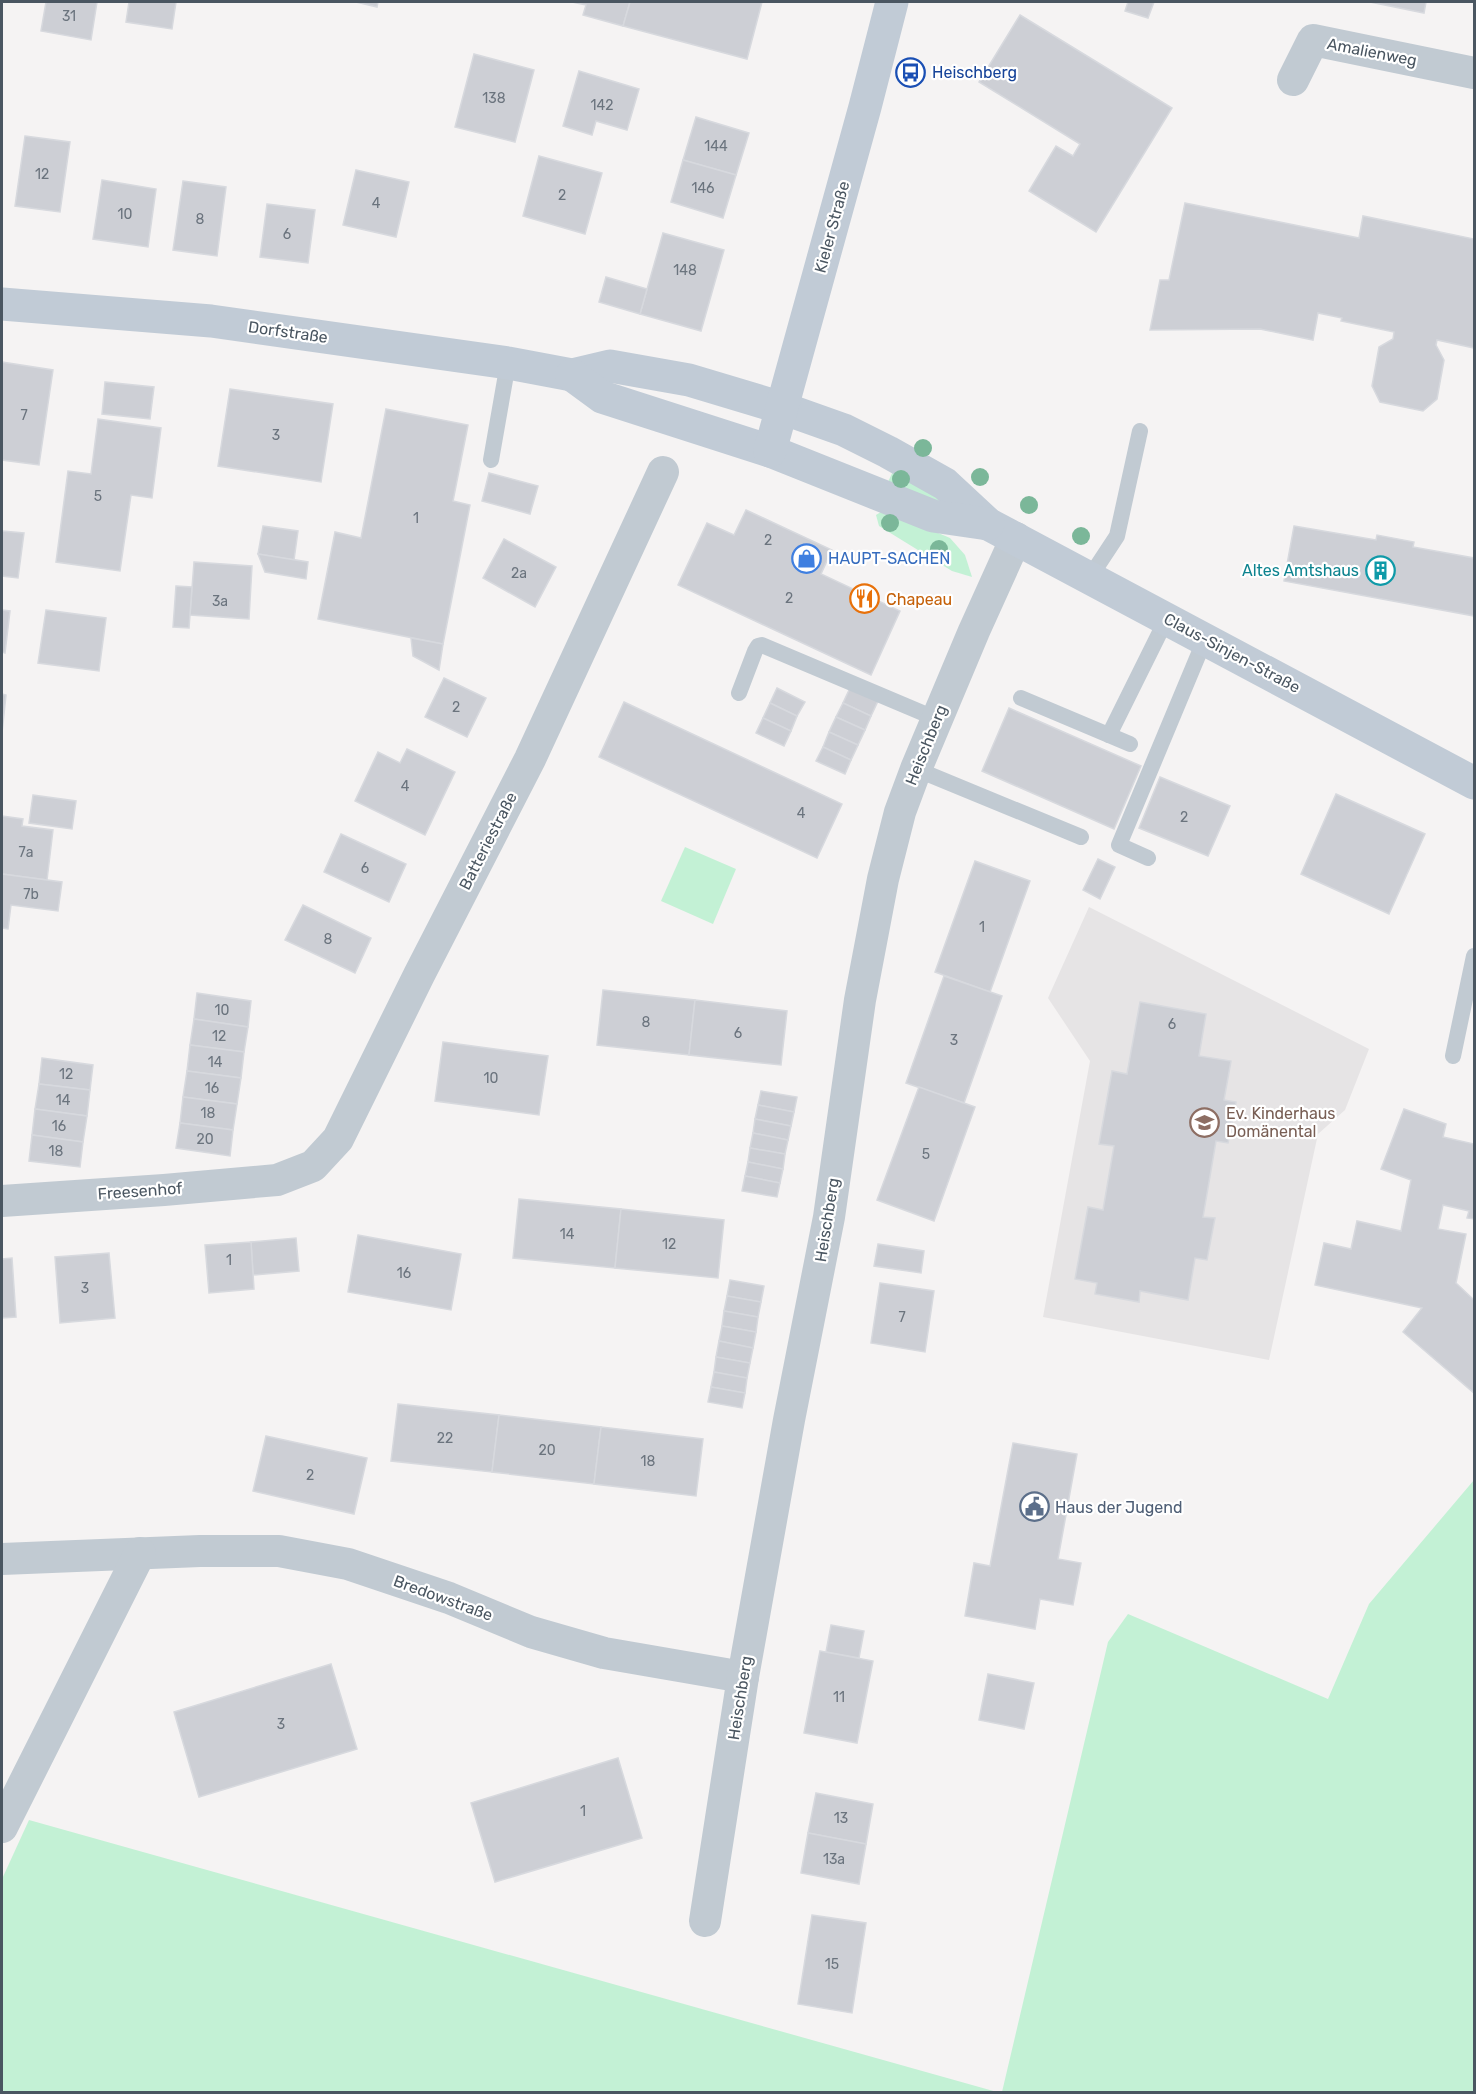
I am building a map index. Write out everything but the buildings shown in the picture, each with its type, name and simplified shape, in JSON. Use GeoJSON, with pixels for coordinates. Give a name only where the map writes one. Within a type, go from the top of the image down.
{"type":"FeatureCollection","features":[{"type":"Feature","properties":{"kind":"main road","name":"Kieler Straße"},"geometry":{"type":"LineString","coordinates":[[770,451],[892,2]]}},
{"type":"Feature","properties":{"kind":"main road","name":"Dorfstraße"},"geometry":{"type":"LineString","coordinates":[[2,304],[211,321],[508,363],[572,375],[610,366],[689,380],[782,408]]}},
{"type":"Feature","properties":{"kind":"main road","name":"Dorfstraße"},"geometry":{"type":"LineString","coordinates":[[572,375],[602,398],[770,451]]}},
{"type":"Feature","properties":{"kind":"main road","name":"Claus-Sinjen-Straße"},"geometry":{"type":"LineString","coordinates":[[782,408],[844,430],[888,452],[945,484],[1002,531],[1474,783]]}},
{"type":"Feature","properties":{"kind":"main road","name":"Claus-Sinjen-Straße"},"geometry":{"type":"LineString","coordinates":[[770,451],[933,516],[1002,531]]}},
{"type":"Feature","properties":{"kind":"street","name":"Amalienweg"},"geometry":{"type":"LineString","coordinates":[[1293,80],[1313,40],[1474,73]]}},
{"type":"Feature","properties":{"kind":"street","name":"Batteriestraße"},"geometry":{"type":"LineString","coordinates":[[278,1180],[314,1166],[338,1139],[530,759],[663,471]]}},
{"type":"Feature","properties":{"kind":"street","name":"Heischberg"},"geometry":{"type":"LineString","coordinates":[[705,1921],[743,1677],[789,1420],[829,1217],[862,990],[883,879],[900,812],[937,718],[1002,531]]}},
{"type":"Feature","properties":{"kind":"street","name":"Freesenhof"},"geometry":{"type":"LineString","coordinates":[[2,1201],[278,1180]]}},
{"type":"Feature","properties":{"kind":"street","name":"Bredowstraße"},"geometry":{"type":"LineString","coordinates":[[2,1559],[140,1553],[279,1551],[348,1564],[449,1598],[531,1632],[604,1653],[743,1677]]}},
{"type":"Feature","properties":{"kind":"street"},"geometry":{"type":"LineString","coordinates":[[2,1828],[140,1553]]}},
{"type":"Feature","properties":{"kind":"lane"},"geometry":{"type":"LineString","coordinates":[[491,460],[508,363]]}},
{"type":"Feature","properties":{"kind":"lane"},"geometry":{"type":"LineString","coordinates":[[1090,577],[1117,536],[1140,431]]}},
{"type":"Feature","properties":{"kind":"lane"},"geometry":{"type":"LineString","coordinates":[[1109,735],[1167,618]]}},
{"type":"Feature","properties":{"kind":"lane"},"geometry":{"type":"LineString","coordinates":[[1148,858],[1119,845],[1205,639]]}},
{"type":"Feature","properties":{"kind":"lane"},"geometry":{"type":"LineString","coordinates":[[739,693],[755,651],[758,646],[762,645],[937,718]]}},
{"type":"Feature","properties":{"kind":"lane"},"geometry":{"type":"LineString","coordinates":[[1021,698],[1130,744]]}},
{"type":"Feature","properties":{"kind":"lane"},"geometry":{"type":"LineString","coordinates":[[916,769],[1081,837]]}},
{"type":"Feature","properties":{"kind":"lane"},"geometry":{"type":"LineString","coordinates":[[1453,1056],[1474,956]]}},
{"type":"Feature","properties":{"kind":"shaded area","name":"Ev. Kinderhaus Domänental"},"geometry":{"type":"Polygon","coordinates":[[[1089,907],[1369,1049],[1345,1110],[1318,1134],[1269,1360],[1043,1317],[1090,1061],[1048,998],[1089,907]]]}},
{"type":"Feature","properties":{"kind":"green space"},"geometry":{"type":"Polygon","coordinates":[[[894,469],[955,509],[888,482],[894,469]]]}},
{"type":"Feature","properties":{"kind":"green space"},"geometry":{"type":"Polygon","coordinates":[[[884,510],[950,538],[965,555],[972,577],[952,571],[879,526],[876,515],[884,510]]]}},
{"type":"Feature","properties":{"kind":"green space"},"geometry":{"type":"Polygon","coordinates":[[[685,847],[736,869],[713,924],[661,901],[685,847]]]}},
{"type":"Feature","properties":{"kind":"green space"},"geometry":{"type":"Polygon","coordinates":[[[1474,1480],[1474,2092],[1002,2092],[1108,1642],[1128,1614],[1328,1699],[1369,1604],[1474,1480]]]}},
{"type":"Feature","properties":{"kind":"green space"},"geometry":{"type":"Polygon","coordinates":[[[29,1820],[997,2092],[2,2092],[2,1879],[29,1820]]]}},
{"type":"Feature","properties":{"kind":"place","name":"Heischberg"},"geometry":{"type":"Point","coordinates":[911,72]}},
{"type":"Feature","properties":{"kind":"place","name":"HAUPT-SACHEN"},"geometry":{"type":"Point","coordinates":[807,558]}},
{"type":"Feature","properties":{"kind":"place","name":"Altes Amtshaus"},"geometry":{"type":"Point","coordinates":[1380,570]}},
{"type":"Feature","properties":{"kind":"place","name":"Chapeau"},"geometry":{"type":"Point","coordinates":[865,599]}},
{"type":"Feature","properties":{"kind":"place","name":"Ev. Kinderhaus Domänental"},"geometry":{"type":"Point","coordinates":[1205,1122]}},
{"type":"Feature","properties":{"kind":"place","name":"Haus der Jugend"},"geometry":{"type":"Point","coordinates":[1034,1507]}}]}
